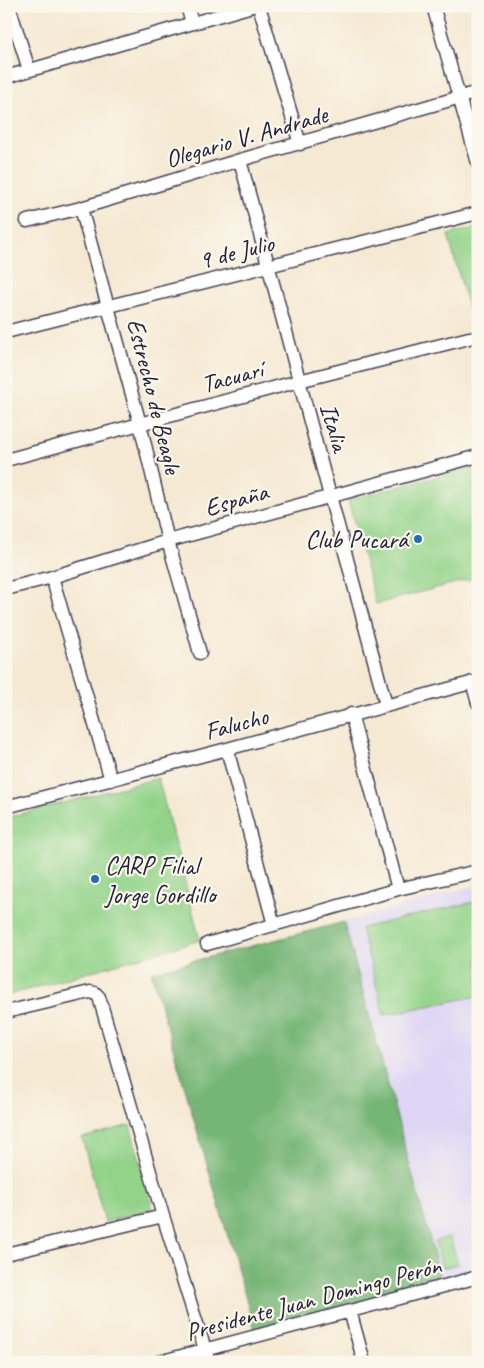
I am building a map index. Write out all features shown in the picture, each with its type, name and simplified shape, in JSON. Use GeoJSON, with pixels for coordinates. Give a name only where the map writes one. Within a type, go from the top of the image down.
{"type":"FeatureCollection","features":[{"type":"Feature","properties":{"kind":"street"},"geometry":{"type":"LineString","coordinates":[[9,6],[29,70]]}},
{"type":"Feature","properties":{"kind":"street"},"geometry":{"type":"LineString","coordinates":[[187,6],[192,23]]}},
{"type":"Feature","properties":{"kind":"street"},"geometry":{"type":"LineString","coordinates":[[6,77],[252,6]]}},
{"type":"Feature","properties":{"kind":"street"},"geometry":{"type":"LineString","coordinates":[[259,6],[300,144]]}},
{"type":"Feature","properties":{"kind":"street"},"geometry":{"type":"LineString","coordinates":[[433,6],[478,163]]}},
{"type":"Feature","properties":{"kind":"street","name":"Olegario V. Andrade"},"geometry":{"type":"LineString","coordinates":[[27,221],[81,208],[478,92]]}},
{"type":"Feature","properties":{"kind":"street","name":"Italia"},"geometry":{"type":"LineString","coordinates":[[240,160],[386,705]]}},
{"type":"Feature","properties":{"kind":"street","name":"Estrecho de Beagle"},"geometry":{"type":"LineString","coordinates":[[81,208],[140,424],[168,541],[200,653]]}},
{"type":"Feature","properties":{"kind":"street","name":"9 de Julio"},"geometry":{"type":"LineString","coordinates":[[6,332],[478,213]]}},
{"type":"Feature","properties":{"kind":"street","name":"Tacuarí"},"geometry":{"type":"LineString","coordinates":[[6,460],[299,381],[469,338]]}},
{"type":"Feature","properties":{"kind":"street","name":"España"},"geometry":{"type":"LineString","coordinates":[[6,589],[52,577],[168,541],[478,456]]}},
{"type":"Feature","properties":{"kind":"street"},"geometry":{"type":"LineString","coordinates":[[52,577],[111,780]]}},
{"type":"Feature","properties":{"kind":"street"},"geometry":{"type":"LineString","coordinates":[[475,681],[478,703]]}},
{"type":"Feature","properties":{"kind":"street","name":"Falucho"},"geometry":{"type":"LineString","coordinates":[[6,807],[475,681]]}},
{"type":"Feature","properties":{"kind":"street"},"geometry":{"type":"LineString","coordinates":[[351,714],[398,889]]}},
{"type":"Feature","properties":{"kind":"street"},"geometry":{"type":"LineString","coordinates":[[227,749],[274,925]]}},
{"type":"Feature","properties":{"kind":"street"},"geometry":{"type":"LineString","coordinates":[[207,944],[398,889],[478,871]]}},
{"type":"Feature","properties":{"kind":"street"},"geometry":{"type":"LineString","coordinates":[[6,1012],[90,992],[95,993],[98,997],[163,1216],[209,1362]]}},
{"type":"Feature","properties":{"kind":"street"},"geometry":{"type":"LineString","coordinates":[[6,1254],[163,1216]]}},
{"type":"Feature","properties":{"kind":"street","name":"Presidente Juan Domingo Perón"},"geometry":{"type":"LineString","coordinates":[[159,1362],[478,1277]]}},
{"type":"Feature","properties":{"kind":"street"},"geometry":{"type":"LineString","coordinates":[[350,1311],[364,1362]]}},
{"type":"Feature","properties":{"kind":"shaded area"},"geometry":{"type":"Polygon","coordinates":[[[478,885],[478,1270],[441,1280],[344,922],[478,885]]]}},
{"type":"Feature","properties":{"kind":"green space"},"geometry":{"type":"Polygon","coordinates":[[[478,227],[478,343],[448,235],[478,227]]]}},
{"type":"Feature","properties":{"kind":"green space","name":"Club Pucará"},"geometry":{"type":"Polygon","coordinates":[[[478,466],[478,577],[376,604],[348,500],[478,466]]]}},
{"type":"Feature","properties":{"kind":"green space","name":"CARP Filial Jorge Gordillo"},"geometry":{"type":"Polygon","coordinates":[[[158,778],[200,940],[6,996],[6,818],[158,778]]]}},
{"type":"Feature","properties":{"kind":"green space"},"geometry":{"type":"Polygon","coordinates":[[[478,901],[478,996],[384,1015],[361,928],[478,901]]]}},
{"type":"Feature","properties":{"kind":"green space"},"geometry":{"type":"Polygon","coordinates":[[[344,922],[441,1280],[255,1330],[151,972],[344,922]]]}},
{"type":"Feature","properties":{"kind":"green space"},"geometry":{"type":"Polygon","coordinates":[[[130,1125],[153,1209],[105,1222],[82,1138],[130,1125]]]}},
{"type":"Feature","properties":{"kind":"green space"},"geometry":{"type":"Polygon","coordinates":[[[450,1237],[458,1264],[442,1268],[435,1241],[450,1237]]]}},
{"type":"Feature","properties":{"kind":"place","name":"Club Pucará"},"geometry":{"type":"Point","coordinates":[418,539]}},
{"type":"Feature","properties":{"kind":"place","name":"CARP Filial Jorge Gordillo"},"geometry":{"type":"Point","coordinates":[95,879]}}]}
